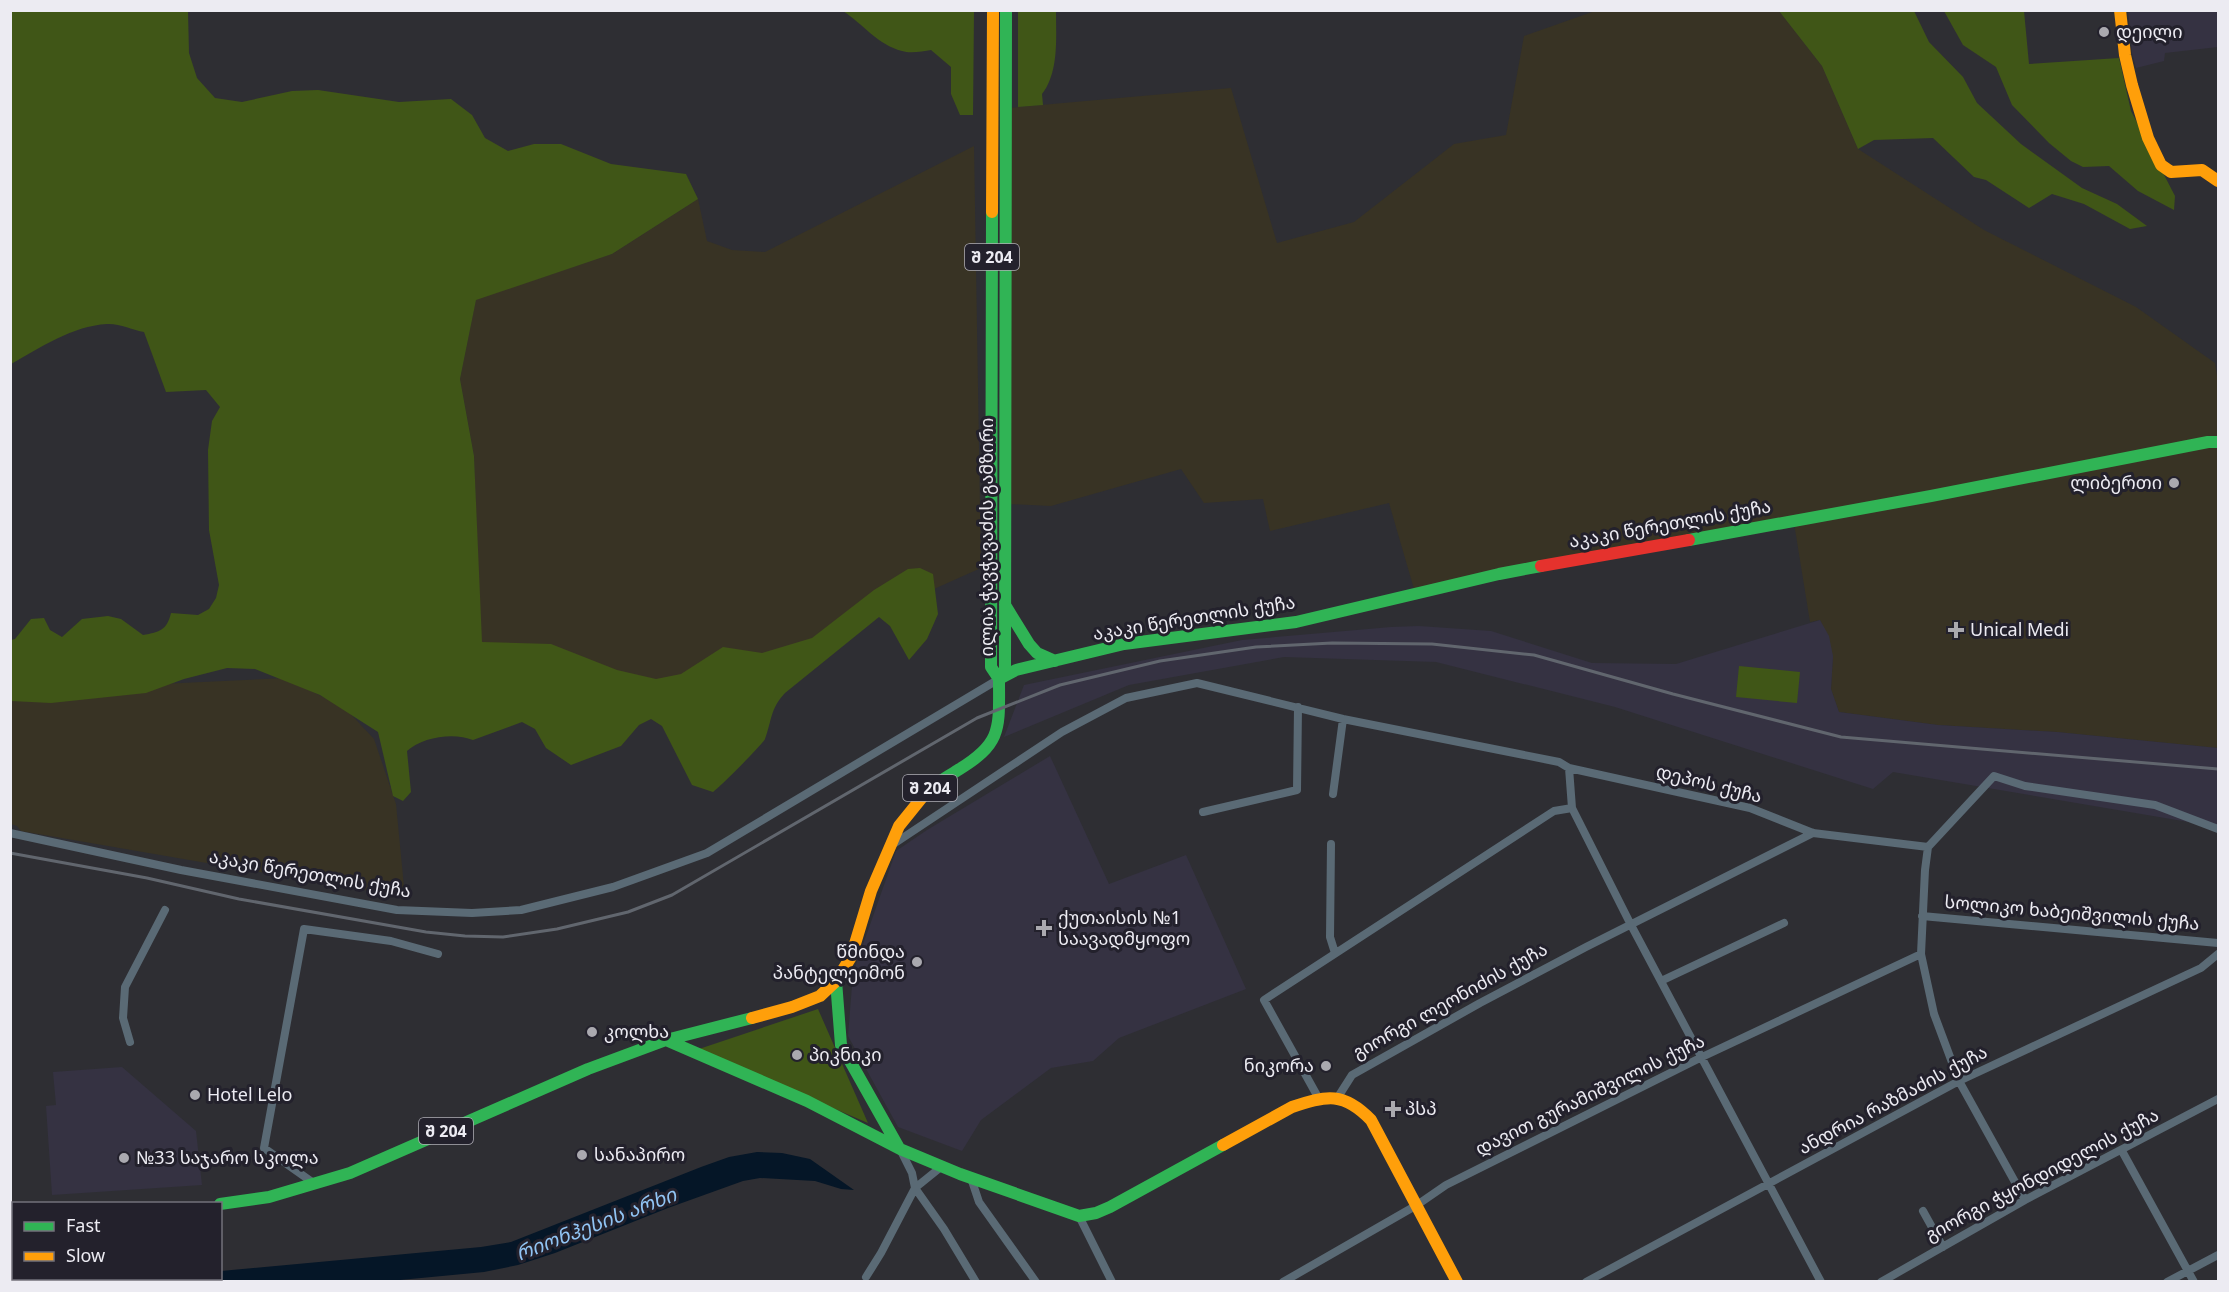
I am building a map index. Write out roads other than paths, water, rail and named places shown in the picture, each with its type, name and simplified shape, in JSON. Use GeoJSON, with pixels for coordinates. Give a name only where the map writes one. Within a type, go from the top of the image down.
{"type":"FeatureCollection","features":[{"type":"Feature","properties":{"kind":"main road","name":"ილია ჭავჭავაძის გამზირი"},"geometry":{"type":"LineString","coordinates":[[993,10],[991,667],[999,679],[1005,671],[1006,10]]}},
{"type":"Feature","properties":{"kind":"main road"},"geometry":{"type":"LineString","coordinates":[[2120,10],[2126,60],[2136,102],[2161,167],[2175,172],[2199,169],[2218,181]]}},
{"type":"Feature","properties":{"kind":"main road","name":"აკაკი წერეთლის ქუჩა"},"geometry":{"type":"LineString","coordinates":[[999,679],[1016,670],[1124,644],[1296,622],[1499,574],[1931,496],[2208,442],[2218,442]]}},
{"type":"Feature","properties":{"kind":"main road"},"geometry":{"type":"LineString","coordinates":[[1005,605],[1037,653],[1055,660]]}},
{"type":"Feature","properties":{"kind":"main road","name":"შ 204"},"geometry":{"type":"LineString","coordinates":[[222,1204],[269,1197],[350,1173],[579,1072],[666,1040],[792,1007],[820,996],[836,981],[852,957],[871,891],[898,826],[931,787],[980,757],[993,741],[999,726],[999,679]]}},
{"type":"Feature","properties":{"kind":"main road"},"geometry":{"type":"LineString","coordinates":[[836,981],[841,1046],[900,1149]]}},
{"type":"Feature","properties":{"kind":"main road"},"geometry":{"type":"LineString","coordinates":[[666,1040],[807,1101],[900,1149],[941,1167],[1079,1216],[1110,1207],[1274,1116],[1319,1099],[1338,1097],[1360,1108],[1371,1120],[1457,1281]]}},
{"type":"Feature","properties":{"kind":"street","name":"აკაკი წერეთლის ქუჩა"},"geometry":{"type":"LineString","coordinates":[[10,833],[181,870],[397,910],[472,913],[521,910],[613,887],[707,853],[999,679]]}},
{"type":"Feature","properties":{"kind":"street","name":"დეპოს ქუჩა"},"geometry":{"type":"LineString","coordinates":[[890,847],[1072,727],[1126,698],[1197,683],[1343,719],[1559,762],[1569,768],[1750,808],[1813,833],[1928,847]]}},
{"type":"Feature","properties":{"kind":"street"},"geometry":{"type":"LineString","coordinates":[[1203,812],[1297,790],[1298,707]]}},
{"type":"Feature","properties":{"kind":"street"},"geometry":{"type":"LineString","coordinates":[[1333,794],[1343,719]]}},
{"type":"Feature","properties":{"kind":"street"},"geometry":{"type":"LineString","coordinates":[[1569,768],[1572,808],[1631,926],[1821,1281]]}},
{"type":"Feature","properties":{"kind":"street"},"geometry":{"type":"LineString","coordinates":[[2025,1200],[1959,1081],[1934,1014],[1920,954],[1928,847],[1994,776],[2025,786],[2155,805],[2218,829]]}},
{"type":"Feature","properties":{"kind":"street"},"geometry":{"type":"LineString","coordinates":[[1319,1099],[1264,1000],[1554,811],[1572,808]]}},
{"type":"Feature","properties":{"kind":"street","name":"გიორგი ლეონიძის ქუჩა"},"geometry":{"type":"LineString","coordinates":[[1338,1097],[1353,1075],[1480,1003],[1813,833]]}},
{"type":"Feature","properties":{"kind":"street"},"geometry":{"type":"LineString","coordinates":[[1331,844],[1330,937],[1335,953]]}},
{"type":"Feature","properties":{"kind":"street"},"geometry":{"type":"LineString","coordinates":[[130,1042],[123,1018],[125,987],[165,910]]}},
{"type":"Feature","properties":{"kind":"street","name":"სოლიკო ხაბეიშვილის ქუჩა"},"geometry":{"type":"LineString","coordinates":[[1922,916],[2218,943]]}},
{"type":"Feature","properties":{"kind":"street"},"geometry":{"type":"LineString","coordinates":[[1661,981],[1784,923]]}},
{"type":"Feature","properties":{"kind":"street"},"geometry":{"type":"LineString","coordinates":[[316,1184],[264,1148],[304,929],[391,941],[438,954]]}},
{"type":"Feature","properties":{"kind":"street","name":"დავით გურამიშვილის ქუჩა"},"geometry":{"type":"LineString","coordinates":[[1283,1281],[1418,1205],[1446,1185],[1702,1058],[1920,954]]}},
{"type":"Feature","properties":{"kind":"street","name":"ანდრია რაზმაძის ქუჩა"},"geometry":{"type":"LineString","coordinates":[[1586,1281],[1769,1185],[1959,1081],[2201,968],[2218,954]]}},
{"type":"Feature","properties":{"kind":"street","name":"გიორგი ჭყონდიდელის ქუჩა"},"geometry":{"type":"LineString","coordinates":[[1881,1281],[2025,1200],[2218,1099]]}},
{"type":"Feature","properties":{"kind":"street"},"geometry":{"type":"LineString","coordinates":[[900,1149],[912,1173],[915,1188],[945,1228],[976,1281]]}},
{"type":"Feature","properties":{"kind":"street"},"geometry":{"type":"LineString","coordinates":[[2122,1151],[2193,1281]]}},
{"type":"Feature","properties":{"kind":"street"},"geometry":{"type":"LineString","coordinates":[[866,1277],[915,1188],[941,1167]]}},
{"type":"Feature","properties":{"kind":"street"},"geometry":{"type":"LineString","coordinates":[[971,1178],[980,1202],[1036,1281]]}},
{"type":"Feature","properties":{"kind":"street"},"geometry":{"type":"LineString","coordinates":[[1923,1211],[1943,1246]]}},
{"type":"Feature","properties":{"kind":"street"},"geometry":{"type":"LineString","coordinates":[[1079,1216],[1112,1281]]}},
{"type":"Feature","properties":{"kind":"street"},"geometry":{"type":"LineString","coordinates":[[2167,1281],[2218,1255]]}},
{"type":"Feature","properties":{"kind":"water","name":"რიონჰესის არხი"},"geometry":{"type":"Polygon","coordinates":[[[757,1152],[782,1153],[810,1159],[854,1190],[841,1189],[815,1181],[760,1178],[743,1181],[555,1253],[518,1265],[484,1272],[379,1282],[102,1281],[222,1280],[222,1271],[481,1247],[511,1242],[729,1157],[757,1152]]]}},
{"type":"Feature","properties":{"kind":"railway"},"geometry":{"type":"LineString","coordinates":[[10,853],[147,878],[239,899],[426,932],[503,937],[557,929],[628,912],[672,895],[977,718],[1060,685],[1160,661],[1256,647],[1332,643],[1432,644],[1534,655],[1673,694],[1841,737],[2218,769]]}},
{"type":"Feature","properties":{"kind":"place","name":"დეილი"},"geometry":{"type":"Point","coordinates":[2104,32]}},
{"type":"Feature","properties":{"kind":"place","name":"ლიბერთი"},"geometry":{"type":"Point","coordinates":[2174,483]}},
{"type":"Feature","properties":{"kind":"place","name":"Unical Medi"},"geometry":{"type":"Point","coordinates":[1956,630]}},
{"type":"Feature","properties":{"kind":"place","name":"ქუთაისის №1 საავადმყოფო"},"geometry":{"type":"Point","coordinates":[1044,928]}},
{"type":"Feature","properties":{"kind":"place","name":"წმინდა პანტელეიმონ"},"geometry":{"type":"Point","coordinates":[917,962]}},
{"type":"Feature","properties":{"kind":"place","name":"კოლხა"},"geometry":{"type":"Point","coordinates":[592,1032]}},
{"type":"Feature","properties":{"kind":"place","name":"პიკნიკი"},"geometry":{"type":"Point","coordinates":[797,1055]}},
{"type":"Feature","properties":{"kind":"place","name":"ნიკორა"},"geometry":{"type":"Point","coordinates":[1326,1066]}},
{"type":"Feature","properties":{"kind":"place","name":"Hotel Lelo"},"geometry":{"type":"Point","coordinates":[195,1095]}},
{"type":"Feature","properties":{"kind":"place","name":"პსპ"},"geometry":{"type":"Point","coordinates":[1393,1109]}},
{"type":"Feature","properties":{"kind":"place","name":"სანაპირო"},"geometry":{"type":"Point","coordinates":[582,1155]}},
{"type":"Feature","properties":{"kind":"place","name":"№33 საჯარო სკოლა"},"geometry":{"type":"Point","coordinates":[124,1158]}}]}
